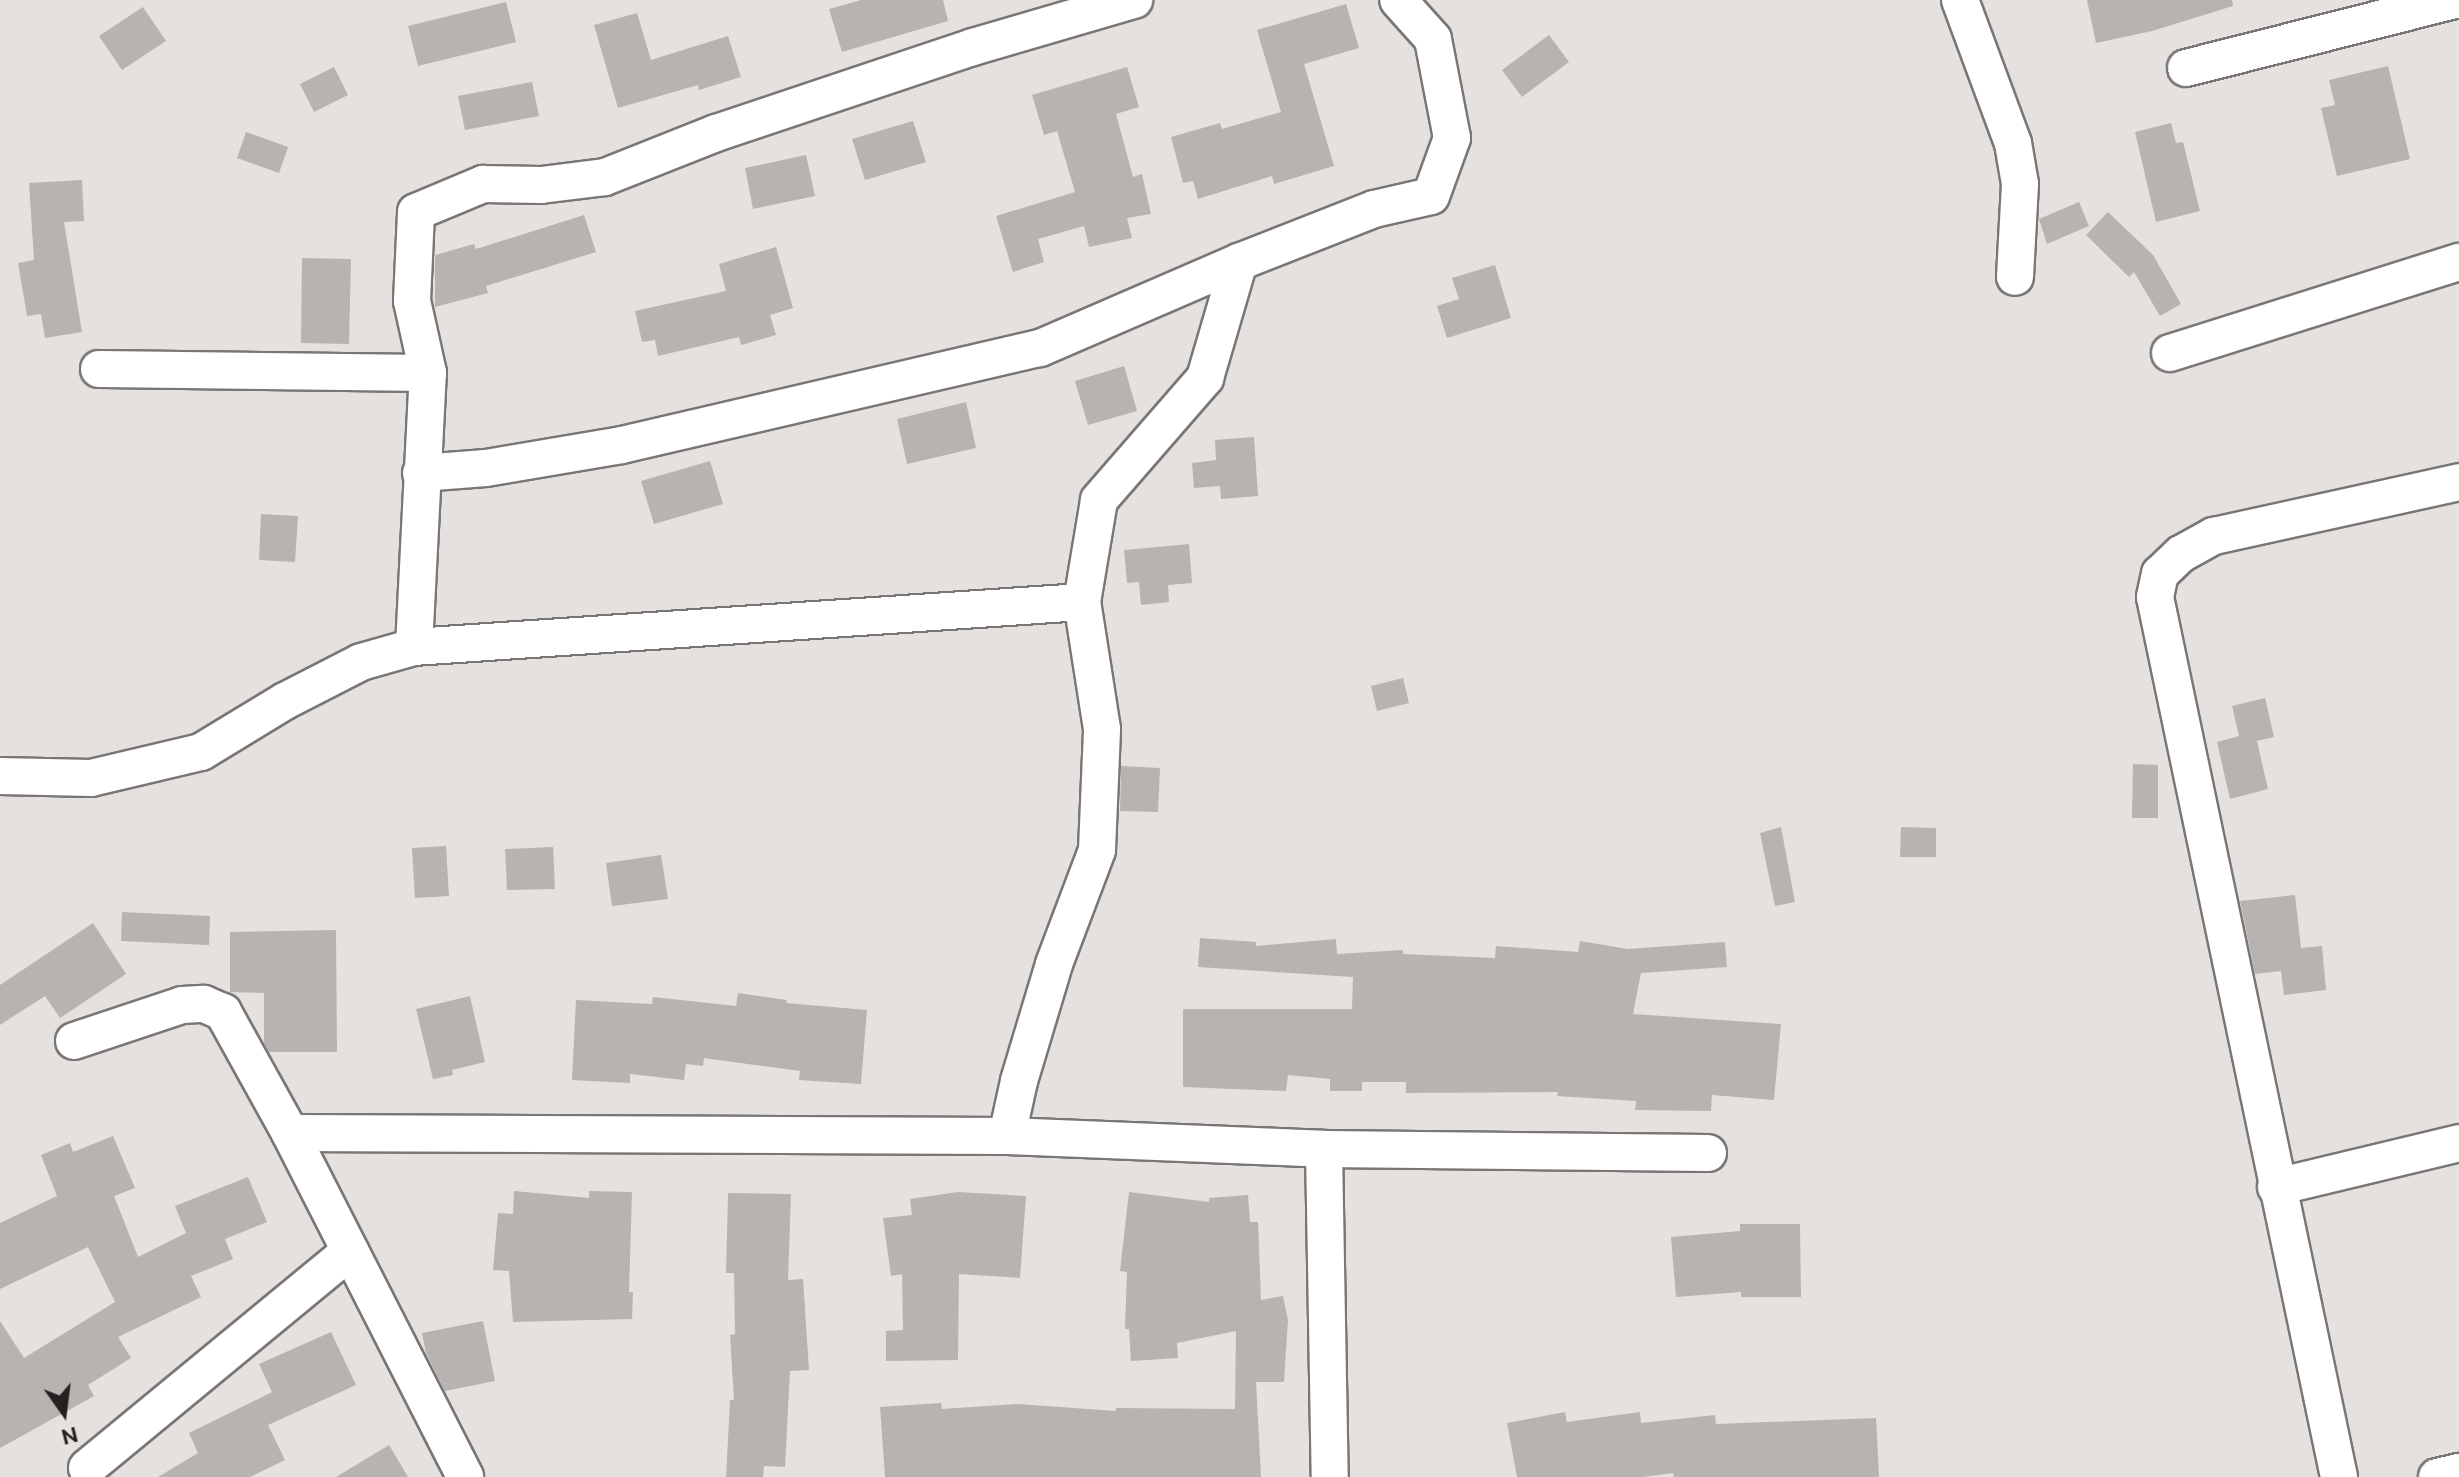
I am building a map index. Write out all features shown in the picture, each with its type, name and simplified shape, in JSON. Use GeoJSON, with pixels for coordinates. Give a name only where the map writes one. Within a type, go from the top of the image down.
{"type":"FeatureCollection","features":[{"type":"Feature","properties":{"kind":"street"},"geometry":{"type":"LineString","coordinates":[[414,647],[428,373],[412,301],[416,212],[483,184],[541,185],[605,177],[746,123],[973,47],[1134,0]]}},
{"type":"Feature","properties":{"kind":"street"},"geometry":{"type":"LineString","coordinates":[[421,473],[486,468],[622,445],[1040,348],[1239,262],[1374,209],[1431,196],[1452,138],[1433,39],[1398,0]]}},
{"type":"Feature","properties":{"kind":"street"},"geometry":{"type":"LineString","coordinates":[[1960,0],[2013,143],[2020,184],[2015,277]]}},
{"type":"Feature","properties":{"kind":"street"},"geometry":{"type":"LineString","coordinates":[[2186,68],[2454,0]]}},
{"type":"Feature","properties":{"kind":"street"},"geometry":{"type":"LineString","coordinates":[[1007,1136],[1019,1081],[1054,964],[1097,850],[1102,729],[1082,602],[1099,500],[1205,378],[1239,262]]}},
{"type":"Feature","properties":{"kind":"street"},"geometry":{"type":"LineString","coordinates":[[2170,353],[2459,262]]}},
{"type":"Feature","properties":{"kind":"street"},"geometry":{"type":"LineString","coordinates":[[99,369],[428,373]]}},
{"type":"Feature","properties":{"kind":"street"},"geometry":{"type":"LineString","coordinates":[[2339,1477],[2155,597],[2160,574],[2181,554],[2214,536],[2459,482]]}},
{"type":"Feature","properties":{"kind":"street"},"geometry":{"type":"LineString","coordinates":[[0,776],[91,778],[201,752],[285,701],[361,662],[414,647],[1082,602]]}},
{"type":"Feature","properties":{"kind":"street"},"geometry":{"type":"LineString","coordinates":[[74,1041],[182,1005],[204,1004],[223,1012],[290,1133],[465,1477]]}},
{"type":"Feature","properties":{"kind":"street"},"geometry":{"type":"LineString","coordinates":[[290,1133],[1007,1136],[1324,1149],[1708,1153]]}},
{"type":"Feature","properties":{"kind":"street"},"geometry":{"type":"LineString","coordinates":[[2276,1187],[2459,1143]]}},
{"type":"Feature","properties":{"kind":"street"},"geometry":{"type":"LineString","coordinates":[[1324,1149],[1330,1477]]}},
{"type":"Feature","properties":{"kind":"street"},"geometry":{"type":"LineString","coordinates":[[87,1468],[350,1251]]}},
{"type":"Feature","properties":{"kind":"street"},"geometry":{"type":"LineString","coordinates":[[2437,1477],[2459,1472]]}},
{"type":"Feature","properties":{"kind":"building"},"geometry":{"type":"Polygon","coordinates":[[[861,0],[943,0],[948,21],[842,52],[829,9],[861,0]]]}},
{"type":"Feature","properties":{"kind":"building"},"geometry":{"type":"Polygon","coordinates":[[[2087,0],[2232,0],[2233,6],[2152,31],[2096,43],[2087,0]]]}},
{"type":"Feature","properties":{"kind":"building"},"geometry":{"type":"Polygon","coordinates":[[[506,2],[516,42],[418,66],[408,26],[506,2]]]}},
{"type":"Feature","properties":{"kind":"building"},"geometry":{"type":"Polygon","coordinates":[[[1346,4],[1359,48],[1304,64],[1334,166],[1274,184],[1272,176],[1198,199],[1193,181],[1183,183],[1171,137],[1220,123],[1222,129],[1281,112],[1257,30],[1346,4]]]}},
{"type":"Feature","properties":{"kind":"building"},"geometry":{"type":"Polygon","coordinates":[[[143,7],[166,41],[122,70],[99,36],[143,7]]]}},
{"type":"Feature","properties":{"kind":"building"},"geometry":{"type":"Polygon","coordinates":[[[637,13],[651,60],[728,36],[741,77],[699,90],[698,85],[618,108],[594,25],[637,13]]]}},
{"type":"Feature","properties":{"kind":"building"},"geometry":{"type":"Polygon","coordinates":[[[1549,35],[1569,62],[1522,97],[1502,70],[1549,35]]]}},
{"type":"Feature","properties":{"kind":"building"},"geometry":{"type":"Polygon","coordinates":[[[2388,66],[2410,159],[2337,176],[2321,108],[2335,105],[2329,80],[2388,66]]]}},
{"type":"Feature","properties":{"kind":"building"},"geometry":{"type":"Polygon","coordinates":[[[334,67],[348,95],[314,112],[300,84],[334,67]]]}},
{"type":"Feature","properties":{"kind":"building"},"geometry":{"type":"Polygon","coordinates":[[[1127,67],[1139,107],[1116,114],[1133,177],[1142,174],[1151,214],[1127,218],[1132,238],[1089,247],[1084,226],[1038,239],[1044,262],[1013,272],[996,216],[1075,192],[1057,131],[1044,135],[1032,95],[1127,67]]]}},
{"type":"Feature","properties":{"kind":"building"},"geometry":{"type":"Polygon","coordinates":[[[532,82],[539,116],[465,130],[458,96],[532,82]]]}},
{"type":"Feature","properties":{"kind":"building"},"geometry":{"type":"Polygon","coordinates":[[[913,121],[926,162],[865,180],[852,139],[913,121]]]}},
{"type":"Feature","properties":{"kind":"building"},"geometry":{"type":"Polygon","coordinates":[[[2171,123],[2176,143],[2183,142],[2200,211],[2156,222],[2135,132],[2171,123]]]}},
{"type":"Feature","properties":{"kind":"building"},"geometry":{"type":"Polygon","coordinates":[[[246,132],[288,147],[279,173],[237,158],[246,132]]]}},
{"type":"Feature","properties":{"kind":"building"},"geometry":{"type":"Polygon","coordinates":[[[806,155],[815,196],[753,209],[745,168],[806,155]]]}},
{"type":"Feature","properties":{"kind":"building"},"geometry":{"type":"Polygon","coordinates":[[[82,180],[84,221],[64,222],[82,332],[45,338],[41,314],[27,316],[18,263],[34,260],[29,183],[82,180]]]}},
{"type":"Feature","properties":{"kind":"building"},"geometry":{"type":"Polygon","coordinates":[[[2079,202],[2089,226],[2047,244],[2039,219],[2079,202]]]}},
{"type":"Feature","properties":{"kind":"building"},"geometry":{"type":"Polygon","coordinates":[[[2108,212],[2153,255],[2181,304],[2160,316],[2134,272],[2129,277],[2086,235],[2108,212]]]}},
{"type":"Feature","properties":{"kind":"building"},"geometry":{"type":"Polygon","coordinates":[[[584,215],[596,252],[486,286],[488,293],[435,307],[435,255],[474,244],[476,249],[584,215]]]}},
{"type":"Feature","properties":{"kind":"building"},"geometry":{"type":"Polygon","coordinates":[[[776,247],[793,308],[770,315],[776,335],[741,345],[739,337],[658,356],[655,340],[642,342],[635,311],[726,291],[719,264],[776,247]]]}},
{"type":"Feature","properties":{"kind":"building"},"geometry":{"type":"Polygon","coordinates":[[[302,258],[351,259],[349,344],[301,343],[302,258]]]}},
{"type":"Feature","properties":{"kind":"building"},"geometry":{"type":"Polygon","coordinates":[[[1495,265],[1511,318],[1447,338],[1437,306],[1459,299],[1452,278],[1495,265]]]}},
{"type":"Feature","properties":{"kind":"building"},"geometry":{"type":"Polygon","coordinates":[[[1124,366],[1137,411],[1088,425],[1075,381],[1124,366]]]}},
{"type":"Feature","properties":{"kind":"building"},"geometry":{"type":"Polygon","coordinates":[[[966,402],[976,448],[907,464],[897,419],[966,402]]]}},
{"type":"Feature","properties":{"kind":"building"},"geometry":{"type":"Polygon","coordinates":[[[1254,437],[1258,496],[1221,499],[1220,486],[1194,488],[1192,463],[1216,460],[1215,440],[1254,437]]]}},
{"type":"Feature","properties":{"kind":"building"},"geometry":{"type":"Polygon","coordinates":[[[710,461],[723,504],[654,524],[641,481],[710,461]]]}},
{"type":"Feature","properties":{"kind":"building"},"geometry":{"type":"Polygon","coordinates":[[[261,514],[298,516],[295,562],[259,560],[261,514]]]}},
{"type":"Feature","properties":{"kind":"building"},"geometry":{"type":"Polygon","coordinates":[[[1189,544],[1192,583],[1168,585],[1169,602],[1141,605],[1139,582],[1127,583],[1124,550],[1189,544]]]}},
{"type":"Feature","properties":{"kind":"building"},"geometry":{"type":"Polygon","coordinates":[[[1403,678],[1409,703],[1377,711],[1371,686],[1403,678]]]}},
{"type":"Feature","properties":{"kind":"building"},"geometry":{"type":"Polygon","coordinates":[[[2265,698],[2274,737],[2257,741],[2268,789],[2230,799],[2217,742],[2239,736],[2232,706],[2265,698]]]}},
{"type":"Feature","properties":{"kind":"building"},"geometry":{"type":"Polygon","coordinates":[[[2133,764],[2158,765],[2158,818],[2132,818],[2133,764]]]}},
{"type":"Feature","properties":{"kind":"building"},"geometry":{"type":"Polygon","coordinates":[[[1121,766],[1160,768],[1158,812],[1120,811],[1121,766]]]}},
{"type":"Feature","properties":{"kind":"building"},"geometry":{"type":"Polygon","coordinates":[[[1781,827],[1795,902],[1775,906],[1760,833],[1781,827]]]}},
{"type":"Feature","properties":{"kind":"building"},"geometry":{"type":"Polygon","coordinates":[[[1901,827],[1936,828],[1936,857],[1900,857],[1901,827]]]}},
{"type":"Feature","properties":{"kind":"building"},"geometry":{"type":"Polygon","coordinates":[[[446,846],[449,896],[415,898],[412,848],[446,846]]]}},
{"type":"Feature","properties":{"kind":"building"},"geometry":{"type":"Polygon","coordinates":[[[553,847],[555,889],[507,890],[505,849],[553,847]]]}},
{"type":"Feature","properties":{"kind":"building"},"geometry":{"type":"Polygon","coordinates":[[[661,855],[668,899],[612,906],[606,863],[661,855]]]}},
{"type":"Feature","properties":{"kind":"building"},"geometry":{"type":"Polygon","coordinates":[[[2295,895],[2301,948],[2322,946],[2326,990],[2284,995],[2281,971],[2255,974],[2240,901],[2295,895]]]}},
{"type":"Feature","properties":{"kind":"building"},"geometry":{"type":"Polygon","coordinates":[[[122,912],[210,916],[209,945],[121,941],[122,912]]]}},
{"type":"Feature","properties":{"kind":"building"},"geometry":{"type":"Polygon","coordinates":[[[93,923],[126,974],[60,1018],[45,996],[0,1025],[0,985],[93,923]]]}},
{"type":"Feature","properties":{"kind":"building"},"geometry":{"type":"Polygon","coordinates":[[[336,930],[337,1052],[269,1052],[264,1043],[264,993],[230,992],[230,932],[336,930]]]}},
{"type":"Feature","properties":{"kind":"building"},"geometry":{"type":"Polygon","coordinates":[[[1200,938],[1256,942],[1256,946],[1336,939],[1337,954],[1403,950],[1403,954],[1495,958],[1496,946],[1578,952],[1580,941],[1628,949],[1725,942],[1727,967],[1641,973],[1633,1014],[1781,1024],[1774,1100],[1712,1095],[1711,1111],[1635,1110],[1636,1101],[1557,1096],[1558,1092],[1406,1093],[1406,1082],[1362,1082],[1362,1091],[1330,1091],[1330,1079],[1288,1075],[1286,1091],[1183,1087],[1183,1009],[1352,1009],[1353,977],[1198,967],[1200,938]]]}},
{"type":"Feature","properties":{"kind":"building"},"geometry":{"type":"Polygon","coordinates":[[[738,993],[787,1000],[786,1003],[867,1010],[861,1084],[799,1080],[800,1071],[704,1058],[703,1066],[686,1064],[684,1080],[630,1074],[630,1083],[572,1080],[576,1000],[652,1004],[653,997],[736,1006],[738,993]]]}},
{"type":"Feature","properties":{"kind":"building"},"geometry":{"type":"Polygon","coordinates":[[[470,996],[485,1062],[452,1070],[453,1075],[433,1079],[416,1009],[470,996]]]}},
{"type":"Feature","properties":{"kind":"building"},"geometry":{"type":"Polygon","coordinates":[[[113,1136],[135,1188],[114,1196],[138,1257],[186,1233],[175,1206],[248,1177],[267,1222],[225,1239],[233,1259],[191,1276],[201,1297],[118,1337],[131,1358],[88,1385],[94,1396],[0,1448],[0,1321],[24,1358],[115,1302],[88,1247],[0,1289],[0,1223],[57,1196],[41,1155],[70,1143],[73,1152],[113,1136]]]}},
{"type":"Feature","properties":{"kind":"building"},"geometry":{"type":"Polygon","coordinates":[[[514,1191],[589,1198],[589,1191],[632,1192],[629,1292],[633,1292],[632,1319],[513,1322],[509,1271],[493,1270],[498,1213],[513,1214],[514,1191]]]}},
{"type":"Feature","properties":{"kind":"building"},"geometry":{"type":"Polygon","coordinates":[[[958,1192],[1026,1196],[1020,1278],[959,1274],[958,1360],[886,1361],[886,1331],[903,1330],[902,1274],[891,1276],[883,1218],[912,1215],[910,1199],[958,1192]]]}},
{"type":"Feature","properties":{"kind":"building"},"geometry":{"type":"Polygon","coordinates":[[[1129,1192],[1209,1202],[1209,1198],[1248,1195],[1250,1222],[1258,1222],[1261,1300],[1283,1296],[1288,1320],[1284,1382],[1256,1382],[1261,1477],[885,1477],[880,1407],[941,1403],[942,1409],[1018,1404],[1116,1411],[1116,1408],[1235,1409],[1236,1331],[1177,1343],[1178,1358],[1131,1361],[1129,1329],[1125,1329],[1127,1272],[1120,1271],[1129,1192]]]}},
{"type":"Feature","properties":{"kind":"building"},"geometry":{"type":"Polygon","coordinates":[[[728,1193],[791,1194],[788,1280],[803,1279],[809,1370],[790,1371],[785,1467],[764,1466],[763,1477],[726,1477],[730,1400],[734,1400],[730,1335],[735,1334],[734,1273],[726,1273],[728,1193]]]}},
{"type":"Feature","properties":{"kind":"building"},"geometry":{"type":"Polygon","coordinates":[[[1740,1224],[1800,1224],[1801,1297],[1741,1297],[1741,1292],[1676,1297],[1671,1237],[1740,1231],[1740,1224]]]}},
{"type":"Feature","properties":{"kind":"building"},"geometry":{"type":"Polygon","coordinates":[[[483,1321],[495,1381],[445,1391],[426,1353],[422,1333],[483,1321]]]}},
{"type":"Feature","properties":{"kind":"building"},"geometry":{"type":"Polygon","coordinates":[[[331,1332],[356,1385],[268,1425],[285,1460],[250,1477],[158,1477],[198,1453],[189,1433],[272,1392],[259,1364],[331,1332]]]}},
{"type":"Feature","properties":{"kind":"building"},"geometry":{"type":"Polygon","coordinates":[[[1565,1412],[1567,1422],[1640,1412],[1641,1423],[1715,1415],[1716,1424],[1876,1418],[1879,1477],[1674,1477],[1673,1473],[1643,1477],[1517,1477],[1507,1423],[1565,1412]]]}},
{"type":"Feature","properties":{"kind":"building"},"geometry":{"type":"Polygon","coordinates":[[[389,1445],[408,1477],[336,1477],[389,1445]]]}}]}
